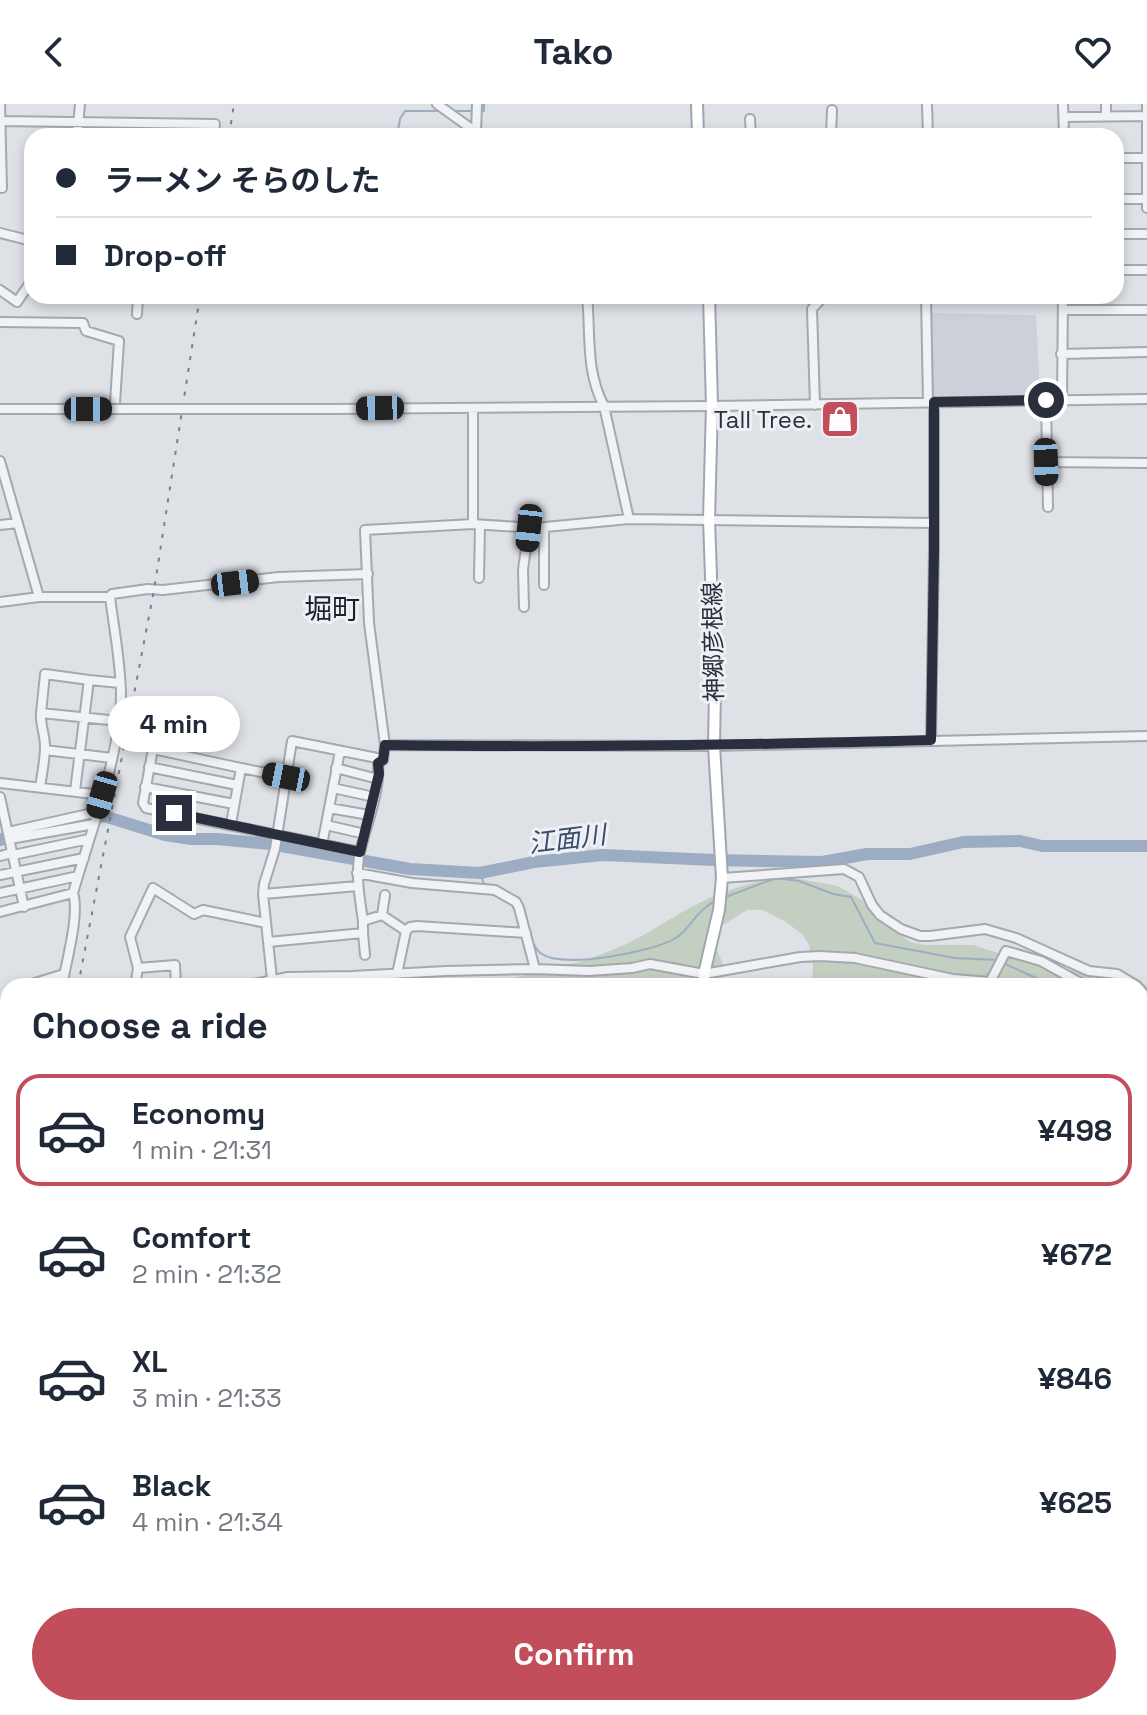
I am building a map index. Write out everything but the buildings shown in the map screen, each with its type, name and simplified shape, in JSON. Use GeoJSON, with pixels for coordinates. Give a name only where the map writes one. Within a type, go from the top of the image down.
{"type":"FeatureCollection","features":[{"type":"Feature","properties":{"kind":"main road"},"geometry":{"type":"LineString","coordinates":[[697,104],[698,128]]}},
{"type":"Feature","properties":{"kind":"main road","name":"神郷彦根線"},"geometry":{"type":"LineString","coordinates":[[704,978],[719,910],[722,878],[714,746],[709,519],[712,406],[709,304]]}},
{"type":"Feature","properties":{"kind":"street"},"geometry":{"type":"LineString","coordinates":[[0,104],[2,188]]}},
{"type":"Feature","properties":{"kind":"street"},"geometry":{"type":"LineString","coordinates":[[78,128],[80,104]]}},
{"type":"Feature","properties":{"kind":"street"},"geometry":{"type":"LineString","coordinates":[[437,104],[470,128]]}},
{"type":"Feature","properties":{"kind":"street"},"geometry":{"type":"LineString","coordinates":[[477,104],[478,128]]}},
{"type":"Feature","properties":{"kind":"street"},"geometry":{"type":"LineString","coordinates":[[927,104],[928,128]]}},
{"type":"Feature","properties":{"kind":"street"},"geometry":{"type":"LineString","coordinates":[[1063,104],[1064,128]]}},
{"type":"Feature","properties":{"kind":"street"},"geometry":{"type":"LineString","coordinates":[[1106,104],[1106,116]]}},
{"type":"Feature","properties":{"kind":"street"},"geometry":{"type":"LineString","coordinates":[[1147,104],[1147,208]]}},
{"type":"Feature","properties":{"kind":"street"},"geometry":{"type":"LineString","coordinates":[[831,128],[832,110]]}},
{"type":"Feature","properties":{"kind":"street"},"geometry":{"type":"LineString","coordinates":[[1064,117],[1147,116]]}},
{"type":"Feature","properties":{"kind":"street"},"geometry":{"type":"LineString","coordinates":[[750,119],[751,128]]}},
{"type":"Feature","properties":{"kind":"street"},"geometry":{"type":"LineString","coordinates":[[0,121],[215,124],[214,128]]}},
{"type":"Feature","properties":{"kind":"street"},"geometry":{"type":"LineString","coordinates":[[1124,158],[1146,158]]}},
{"type":"Feature","properties":{"kind":"street"},"geometry":{"type":"LineString","coordinates":[[1124,199],[1147,199]]}},
{"type":"Feature","properties":{"kind":"street"},"geometry":{"type":"LineString","coordinates":[[0,233],[24,239]]}},
{"type":"Feature","properties":{"kind":"street"},"geometry":{"type":"LineString","coordinates":[[1124,234],[1147,234]]}},
{"type":"Feature","properties":{"kind":"street"},"geometry":{"type":"LineString","coordinates":[[1124,270],[1147,270]]}},
{"type":"Feature","properties":{"kind":"street"},"geometry":{"type":"LineString","coordinates":[[0,290],[17,302]]}},
{"type":"Feature","properties":{"kind":"street"},"geometry":{"type":"LineString","coordinates":[[16,322],[17,302],[24,292]]}},
{"type":"Feature","properties":{"kind":"street"},"geometry":{"type":"LineString","coordinates":[[137,314],[138,304]]}},
{"type":"Feature","properties":{"kind":"street"},"geometry":{"type":"LineString","coordinates":[[587,304],[591,369],[596,391],[604,406],[629,519]]}},
{"type":"Feature","properties":{"kind":"street"},"geometry":{"type":"LineString","coordinates":[[815,405],[812,309],[817,304]]}},
{"type":"Feature","properties":{"kind":"street"},"geometry":{"type":"LineString","coordinates":[[926,304],[934,523],[931,740]]}},
{"type":"Feature","properties":{"kind":"street"},"geometry":{"type":"LineString","coordinates":[[1062,400],[1063,304]]}},
{"type":"Feature","properties":{"kind":"street"},"geometry":{"type":"LineString","coordinates":[[1063,310],[1147,310]]}},
{"type":"Feature","properties":{"kind":"street"},"geometry":{"type":"LineString","coordinates":[[0,322],[83,323],[86,331],[119,341],[115,403]]}},
{"type":"Feature","properties":{"kind":"street"},"geometry":{"type":"LineString","coordinates":[[1061,354],[1147,352]]}},
{"type":"Feature","properties":{"kind":"street"},"geometry":{"type":"LineString","coordinates":[[0,409],[712,406],[1147,399]]}},
{"type":"Feature","properties":{"kind":"street"},"geometry":{"type":"LineString","coordinates":[[1046,400],[1048,507]]}},
{"type":"Feature","properties":{"kind":"street"},"geometry":{"type":"LineString","coordinates":[[473,408],[479,578]]}},
{"type":"Feature","properties":{"kind":"street"},"geometry":{"type":"LineString","coordinates":[[0,461],[39,597]]}},
{"type":"Feature","properties":{"kind":"street"},"geometry":{"type":"LineString","coordinates":[[1046,462],[1147,463]]}},
{"type":"Feature","properties":{"kind":"street"},"geometry":{"type":"LineString","coordinates":[[378,763],[383,760],[385,745],[369,623],[365,530],[477,524],[544,528],[629,519],[934,523]]}},
{"type":"Feature","properties":{"kind":"street"},"geometry":{"type":"LineString","coordinates":[[0,525],[18,523]]}},
{"type":"Feature","properties":{"kind":"street"},"geometry":{"type":"LineString","coordinates":[[524,607],[523,569],[529,528]]}},
{"type":"Feature","properties":{"kind":"street"},"geometry":{"type":"LineString","coordinates":[[544,528],[544,585]]}},
{"type":"Feature","properties":{"kind":"street"},"geometry":{"type":"LineString","coordinates":[[0,602],[39,597],[110,597],[112,594],[148,589],[279,577],[368,574]]}},
{"type":"Feature","properties":{"kind":"street"},"geometry":{"type":"LineString","coordinates":[[63,978],[75,901],[73,893],[112,758],[119,721],[120,683],[110,597]]}},
{"type":"Feature","properties":{"kind":"street"},"geometry":{"type":"LineString","coordinates":[[40,787],[45,750],[45,734],[40,721],[45,674],[120,683]]}},
{"type":"Feature","properties":{"kind":"street"},"geometry":{"type":"LineString","coordinates":[[75,791],[89,680]]}},
{"type":"Feature","properties":{"kind":"street"},"geometry":{"type":"LineString","coordinates":[[41,713],[119,721]]}},
{"type":"Feature","properties":{"kind":"street"},"geometry":{"type":"LineString","coordinates":[[385,745],[714,746],[1147,736]]}},
{"type":"Feature","properties":{"kind":"street"},"geometry":{"type":"LineString","coordinates":[[272,978],[263,894],[276,842],[292,741],[377,758],[378,779],[359,862],[358,886],[365,955]]}},
{"type":"Feature","properties":{"kind":"street"},"geometry":{"type":"LineString","coordinates":[[286,777],[153,749],[143,803],[146,808],[231,824],[276,842],[322,845],[412,883],[495,890],[516,902],[535,969]]}},
{"type":"Feature","properties":{"kind":"street"},"geometry":{"type":"LineString","coordinates":[[45,750],[112,758]]}},
{"type":"Feature","properties":{"kind":"street"},"geometry":{"type":"LineString","coordinates":[[322,845],[340,751]]}},
{"type":"Feature","properties":{"kind":"street"},"geometry":{"type":"LineString","coordinates":[[149,767],[237,785]]}},
{"type":"Feature","properties":{"kind":"street"},"geometry":{"type":"LineString","coordinates":[[231,824],[241,768]]}},
{"type":"Feature","properties":{"kind":"street"},"geometry":{"type":"LineString","coordinates":[[336,768],[378,779]]}},
{"type":"Feature","properties":{"kind":"street"},"geometry":{"type":"LineString","coordinates":[[0,783],[102,795]]}},
{"type":"Feature","properties":{"kind":"street"},"geometry":{"type":"LineString","coordinates":[[145,787],[234,804]]}},
{"type":"Feature","properties":{"kind":"street"},"geometry":{"type":"LineString","coordinates":[[333,788],[374,797]]}},
{"type":"Feature","properties":{"kind":"street"},"geometry":{"type":"LineString","coordinates":[[0,797],[24,907]]}},
{"type":"Feature","properties":{"kind":"street"},"geometry":{"type":"LineString","coordinates":[[329,808],[369,815]]}},
{"type":"Feature","properties":{"kind":"street"},"geometry":{"type":"LineString","coordinates":[[9,835],[97,812]]}},
{"type":"Feature","properties":{"kind":"street"},"geometry":{"type":"LineString","coordinates":[[9,835],[94,824]]}},
{"type":"Feature","properties":{"kind":"street"},"geometry":{"type":"LineString","coordinates":[[326,825],[365,834]]}},
{"type":"Feature","properties":{"kind":"street"},"geometry":{"type":"LineString","coordinates":[[0,856],[89,839]]}},
{"type":"Feature","properties":{"kind":"street"},"geometry":{"type":"LineString","coordinates":[[0,875],[84,858]]}},
{"type":"Feature","properties":{"kind":"street"},"geometry":{"type":"LineString","coordinates":[[722,878],[850,870],[864,884],[872,905],[880,915],[901,929],[930,936],[985,929],[1016,938],[1089,971],[1117,974],[1123,978]]}},
{"type":"Feature","properties":{"kind":"street"},"geometry":{"type":"LineString","coordinates":[[0,893],[78,876]]}},
{"type":"Feature","properties":{"kind":"street"},"geometry":{"type":"LineString","coordinates":[[263,894],[358,886]]}},
{"type":"Feature","properties":{"kind":"street"},"geometry":{"type":"LineString","coordinates":[[136,978],[138,968],[130,937],[153,888],[194,914],[203,910],[266,923]]}},
{"type":"Feature","properties":{"kind":"street"},"geometry":{"type":"LineString","coordinates":[[0,912],[73,893]]}},
{"type":"Feature","properties":{"kind":"street"},"geometry":{"type":"LineString","coordinates":[[382,915],[385,895]]}},
{"type":"Feature","properties":{"kind":"street"},"geometry":{"type":"LineString","coordinates":[[363,921],[382,915]]}},
{"type":"Feature","properties":{"kind":"street"},"geometry":{"type":"LineString","coordinates":[[382,915],[406,931]]}},
{"type":"Feature","properties":{"kind":"street"},"geometry":{"type":"LineString","coordinates":[[397,974],[406,931],[410,927],[526,933]]}},
{"type":"Feature","properties":{"kind":"street"},"geometry":{"type":"LineString","coordinates":[[268,942],[363,933]]}},
{"type":"Feature","properties":{"kind":"street"},"geometry":{"type":"LineString","coordinates":[[992,978],[1006,951],[1041,961],[1072,978]]}},
{"type":"Feature","properties":{"kind":"street"},"geometry":{"type":"LineString","coordinates":[[712,978],[800,957],[820,956],[855,958],[948,978]]}},
{"type":"Feature","properties":{"kind":"street"},"geometry":{"type":"LineString","coordinates":[[280,978],[446,971],[589,971],[650,964],[697,978]]}},
{"type":"Feature","properties":{"kind":"street"},"geometry":{"type":"LineString","coordinates":[[138,968],[175,965],[174,978]]}},
{"type":"Feature","properties":{"kind":"street"},"geometry":{"type":"LineString","coordinates":[[55,978],[64,974]]}},
{"type":"Feature","properties":{"kind":"shaded area"},"geometry":{"type":"Polygon","coordinates":[[[929,313],[1036,315],[1040,395],[930,396],[929,313]]]}},
{"type":"Feature","properties":{"kind":"green space"},"geometry":{"type":"Polygon","coordinates":[[[787,877],[838,886],[862,900],[883,924],[911,942],[973,945],[1032,964],[1075,970],[1093,978],[812,978],[809,945],[802,934],[763,910],[747,910],[721,926],[714,938],[723,964],[722,978],[510,978],[600,955],[628,943],[689,908],[753,883],[787,877]]]}},
{"type":"Feature","properties":{"kind":"waterway"},"geometry":{"type":"LineString","coordinates":[[479,111],[484,111],[484,104]]}},
{"type":"Feature","properties":{"kind":"waterway"},"geometry":{"type":"LineString","coordinates":[[398,128],[405,111],[441,111]]}},
{"type":"Feature","properties":{"kind":"waterway"},"geometry":{"type":"LineString","coordinates":[[451,111],[473,111]]}},
{"type":"Feature","properties":{"kind":"waterway","name":"江面川"},"geometry":{"type":"LineString","coordinates":[[53,825],[104,816],[165,835],[191,839],[270,844],[410,869],[480,873],[534,862],[603,855],[822,862],[867,854],[910,854],[963,842],[1147,846]]}},
{"type":"Feature","properties":{"kind":"waterway","name":"江面川"},"geometry":{"type":"LineString","coordinates":[[0,840],[19,831]]}},
{"type":"Feature","properties":{"kind":"waterway"},"geometry":{"type":"LineString","coordinates":[[480,873],[484,884],[490,886]]}},
{"type":"Feature","properties":{"kind":"waterway"},"geometry":{"type":"LineString","coordinates":[[723,898],[776,878],[799,881],[833,894],[851,897],[875,943],[955,958],[997,960]]}},
{"type":"Feature","properties":{"kind":"waterway"},"geometry":{"type":"LineString","coordinates":[[496,887],[518,899],[527,921]]}},
{"type":"Feature","properties":{"kind":"waterway"},"geometry":{"type":"LineString","coordinates":[[531,939],[540,953],[553,958],[588,959],[629,953],[676,938],[717,900]]}},
{"type":"Feature","properties":{"kind":"waterway"},"geometry":{"type":"LineString","coordinates":[[1003,963],[1036,978]]}},
{"type":"Feature","properties":{"kind":"railway"},"geometry":{"type":"LineString","coordinates":[[230,128],[234,104]]}},
{"type":"Feature","properties":{"kind":"railway"},"geometry":{"type":"LineString","coordinates":[[80,978],[154,590],[199,304]]}},
{"type":"Feature","properties":{"kind":"place","name":"Tall Tree."},"geometry":{"type":"Point","coordinates":[840,419]}},
{"type":"Feature","properties":{"kind":"district","name":"堀町"},"geometry":{"type":"Point","coordinates":[332,609]}},
{"type":"Feature","properties":{"kind":"route"},"geometry":{"type":"LineString","coordinates":[[174,813],[360,852],[379,774],[378,763],[383,760],[385,745],[714,746],[931,740],[934,402],[1046,400]]}}]}
